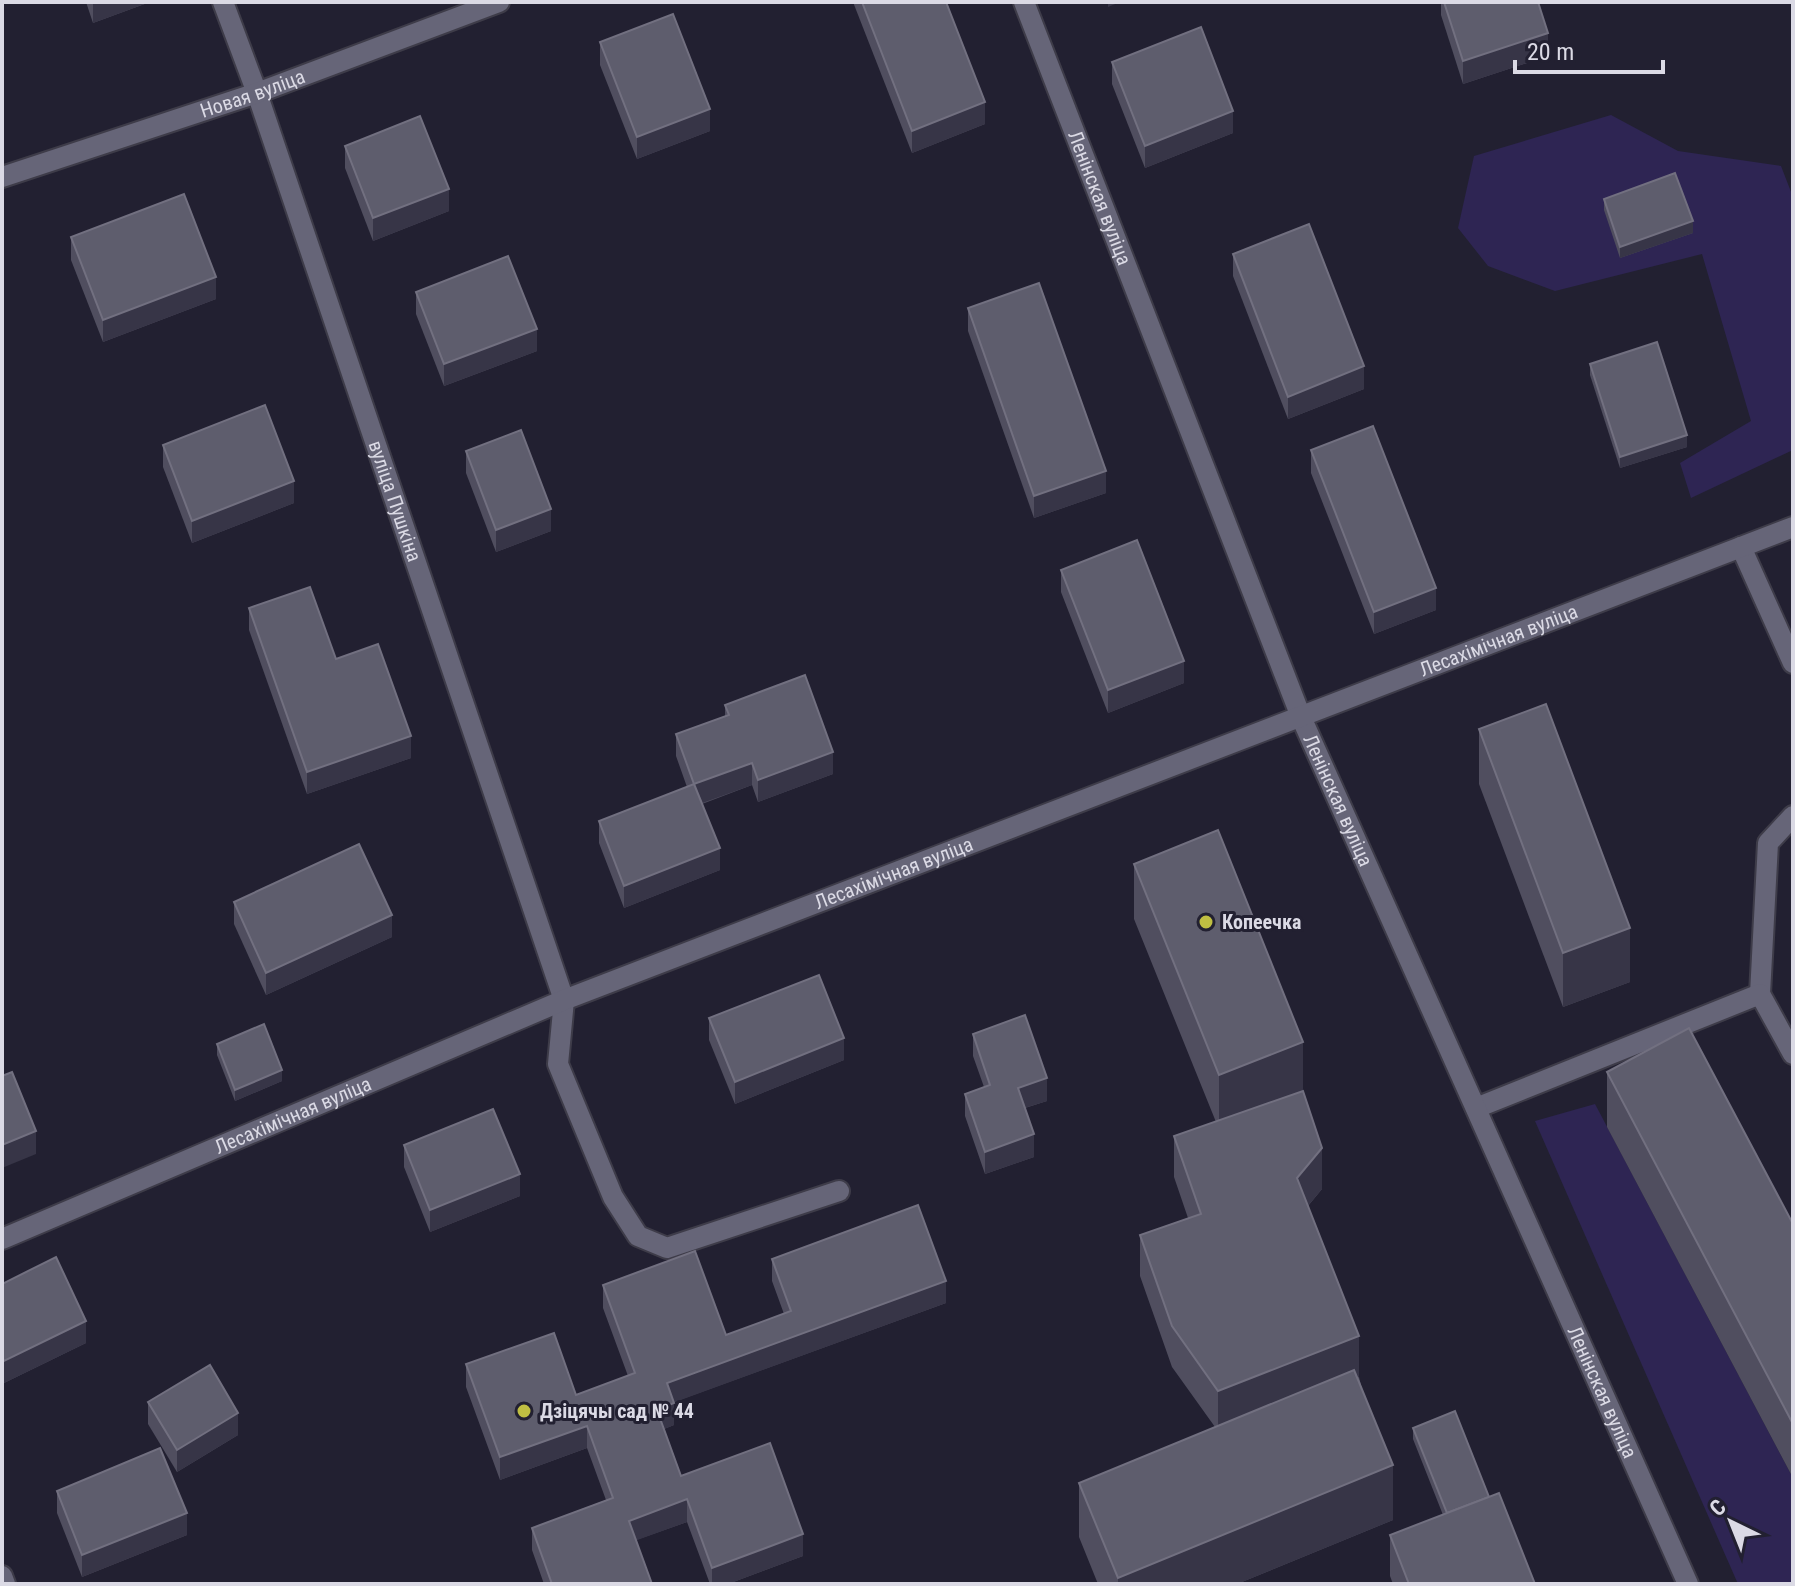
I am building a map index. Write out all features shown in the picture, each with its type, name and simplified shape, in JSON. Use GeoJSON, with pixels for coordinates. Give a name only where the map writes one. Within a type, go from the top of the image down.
{"type":"FeatureCollection","features":[{"type":"Feature","properties":{"kind":"street","name":"вуліца Пушкіна"},"geometry":{"type":"LineString","coordinates":[[223,2],[257,93],[564,1000]]}},
{"type":"Feature","properties":{"kind":"street","name":"Новая вуліца"},"geometry":{"type":"LineString","coordinates":[[2,177],[257,93],[499,2]]}},
{"type":"Feature","properties":{"kind":"street","name":"Ленінская вуліца"},"geometry":{"type":"LineString","coordinates":[[1024,2],[1301,717],[1688,1584]]}},
{"type":"Feature","properties":{"kind":"street","name":"Лесахімічная вуліца"},"geometry":{"type":"LineString","coordinates":[[2,1239],[564,1000],[1793,527]]}},
{"type":"Feature","properties":{"kind":"street"},"geometry":{"type":"LineString","coordinates":[[1741,547],[1793,663]]}},
{"type":"Feature","properties":{"kind":"street"},"geometry":{"type":"LineString","coordinates":[[1793,816],[1768,843],[1760,994],[1793,1054]]}},
{"type":"Feature","properties":{"kind":"street"},"geometry":{"type":"LineString","coordinates":[[1476,1108],[1760,994]]}},
{"type":"Feature","properties":{"kind":"street"},"geometry":{"type":"LineString","coordinates":[[564,1000],[558,1064],[613,1197],[638,1236],[667,1248],[839,1191]]}},
{"type":"Feature","properties":{"kind":"street"},"geometry":{"type":"LineString","coordinates":[[2,1576],[5,1584]]}},
{"type":"Feature","properties":{"kind":"shaded area"},"geometry":{"type":"Polygon","coordinates":[[[1611,115],[1678,151],[1781,166],[1793,197],[1793,450],[1691,498],[1680,463],[1751,421],[1702,254],[1555,291],[1488,266],[1458,228],[1474,156],[1611,115]]]}},
{"type":"Feature","properties":{"kind":"shaded area"},"geometry":{"type":"Polygon","coordinates":[[[1595,1104],[1793,1478],[1793,1584],[1738,1584],[1535,1121],[1595,1104]]]}},
{"type":"Feature","properties":{"kind":"building"},"geometry":{"type":"Polygon","coordinates":[[[862,2],[946,2],[985,102],[912,131],[862,2]]]}},
{"type":"Feature","properties":{"kind":"building"},"geometry":{"type":"Polygon","coordinates":[[[1444,2],[1538,2],[1548,33],[1463,61],[1444,2]]]}},
{"type":"Feature","properties":{"kind":"building"},"geometry":{"type":"Polygon","coordinates":[[[673,14],[710,109],[637,137],[600,42],[673,14]]]}},
{"type":"Feature","properties":{"kind":"building"},"geometry":{"type":"Polygon","coordinates":[[[1201,27],[1233,111],[1145,146],[1112,62],[1201,27]]]}},
{"type":"Feature","properties":{"kind":"building"},"geometry":{"type":"Polygon","coordinates":[[[420,116],[449,189],[373,218],[345,146],[420,116]]]}},
{"type":"Feature","properties":{"kind":"building"},"geometry":{"type":"Polygon","coordinates":[[[1675,173],[1693,221],[1620,247],[1604,199],[1675,173]]]}},
{"type":"Feature","properties":{"kind":"building"},"geometry":{"type":"Polygon","coordinates":[[[184,194],[216,277],[103,320],[71,237],[184,194]]]}},
{"type":"Feature","properties":{"kind":"building"},"geometry":{"type":"Polygon","coordinates":[[[1309,224],[1364,366],[1288,397],[1233,254],[1309,224]]]}},
{"type":"Feature","properties":{"kind":"building"},"geometry":{"type":"Polygon","coordinates":[[[508,256],[537,329],[444,364],[416,292],[508,256]]]}},
{"type":"Feature","properties":{"kind":"building"},"geometry":{"type":"Polygon","coordinates":[[[1039,283],[1106,471],[1034,496],[968,308],[1039,283]]]}},
{"type":"Feature","properties":{"kind":"building"},"geometry":{"type":"Polygon","coordinates":[[[1657,342],[1687,435],[1620,457],[1590,364],[1657,342]]]}},
{"type":"Feature","properties":{"kind":"building"},"geometry":{"type":"Polygon","coordinates":[[[265,405],[294,481],[192,521],[163,445],[265,405]]]}},
{"type":"Feature","properties":{"kind":"building"},"geometry":{"type":"Polygon","coordinates":[[[1373,426],[1436,588],[1374,612],[1311,450],[1373,426]]]}},
{"type":"Feature","properties":{"kind":"building"},"geometry":{"type":"Polygon","coordinates":[[[521,430],[551,509],[496,530],[466,451],[521,430]]]}},
{"type":"Feature","properties":{"kind":"building"},"geometry":{"type":"Polygon","coordinates":[[[1137,540],[1184,661],[1108,690],[1061,570],[1137,540]]]}},
{"type":"Feature","properties":{"kind":"building"},"geometry":{"type":"Polygon","coordinates":[[[310,587],[336,659],[378,644],[411,736],[307,772],[249,608],[310,587]]]}},
{"type":"Feature","properties":{"kind":"building"},"geometry":{"type":"Polygon","coordinates":[[[805,675],[833,752],[758,780],[752,763],[694,784],[676,734],[729,715],[725,705],[805,675]]]}},
{"type":"Feature","properties":{"kind":"building"},"geometry":{"type":"Polygon","coordinates":[[[1546,704],[1630,928],[1563,953],[1479,729],[1546,704]]]}},
{"type":"Feature","properties":{"kind":"building"},"geometry":{"type":"Polygon","coordinates":[[[694,784],[720,848],[624,886],[599,821],[694,784]]]}},
{"type":"Feature","properties":{"kind":"building"},"geometry":{"type":"Polygon","coordinates":[[[1218,830],[1303,1042],[1219,1075],[1134,864],[1218,830]]]}},
{"type":"Feature","properties":{"kind":"building"},"geometry":{"type":"Polygon","coordinates":[[[359,844],[392,915],[266,973],[234,902],[359,844]]]}},
{"type":"Feature","properties":{"kind":"building"},"geometry":{"type":"Polygon","coordinates":[[[819,975],[844,1038],[735,1082],[709,1018],[819,975]]]}},
{"type":"Feature","properties":{"kind":"building"},"geometry":{"type":"Polygon","coordinates":[[[1025,1015],[1047,1078],[1018,1088],[1034,1134],[985,1152],[965,1094],[990,1085],[973,1034],[1025,1015]]]}},
{"type":"Feature","properties":{"kind":"building"},"geometry":{"type":"Polygon","coordinates":[[[264,1024],[282,1070],[235,1090],[217,1044],[264,1024]]]}},
{"type":"Feature","properties":{"kind":"building"},"geometry":{"type":"Polygon","coordinates":[[[1689,1028],[1793,1224],[1793,1424],[1607,1072],[1689,1028]]]}},
{"type":"Feature","properties":{"kind":"building"},"geometry":{"type":"Polygon","coordinates":[[[12,1072],[36,1131],[2,1145],[2,1076],[12,1072]]]}},
{"type":"Feature","properties":{"kind":"building"},"geometry":{"type":"Polygon","coordinates":[[[1303,1091],[1322,1148],[1297,1178],[1359,1336],[1218,1391],[1172,1326],[1140,1235],[1201,1214],[1174,1136],[1303,1091]]]}},
{"type":"Feature","properties":{"kind":"building"},"geometry":{"type":"Polygon","coordinates":[[[493,1109],[520,1174],[430,1210],[404,1145],[493,1109]]]}},
{"type":"Feature","properties":{"kind":"building","name":"Дзіцячы сад № 44"},"geometry":{"type":"Polygon","coordinates":[[[918,1205],[946,1281],[667,1383],[674,1403],[657,1410],[681,1476],[770,1443],[803,1534],[712,1568],[687,1499],[629,1521],[652,1584],[552,1584],[532,1528],[613,1498],[587,1426],[500,1457],[466,1364],[554,1333],[576,1395],[635,1373],[603,1285],[695,1251],[726,1335],[791,1311],[772,1259],[918,1205]]]}},
{"type":"Feature","properties":{"kind":"building"},"geometry":{"type":"Polygon","coordinates":[[[56,1257],[86,1321],[4,1361],[2,1284],[56,1257]]]}},
{"type":"Feature","properties":{"kind":"building"},"geometry":{"type":"Polygon","coordinates":[[[210,1365],[238,1413],[177,1450],[148,1402],[210,1365]]]}},
{"type":"Feature","properties":{"kind":"building"},"geometry":{"type":"Polygon","coordinates":[[[1354,1370],[1393,1465],[1118,1578],[1079,1483],[1354,1370]]]}},
{"type":"Feature","properties":{"kind":"building"},"geometry":{"type":"Polygon","coordinates":[[[1455,1411],[1489,1497],[1447,1513],[1413,1428],[1455,1411]]]}},
{"type":"Feature","properties":{"kind":"building"},"geometry":{"type":"Polygon","coordinates":[[[160,1448],[187,1513],[82,1555],[57,1491],[160,1448]]]}},
{"type":"Feature","properties":{"kind":"building"},"geometry":{"type":"Polygon","coordinates":[[[1499,1493],[1535,1584],[1409,1584],[1390,1535],[1499,1493]]]}},
{"type":"Feature","properties":{"kind":"place","name":"Копеечка"},"geometry":{"type":"Point","coordinates":[1206,922]}},
{"type":"Feature","properties":{"kind":"place","name":"Дзіцячы сад № 44"},"geometry":{"type":"Point","coordinates":[524,1411]}}]}
